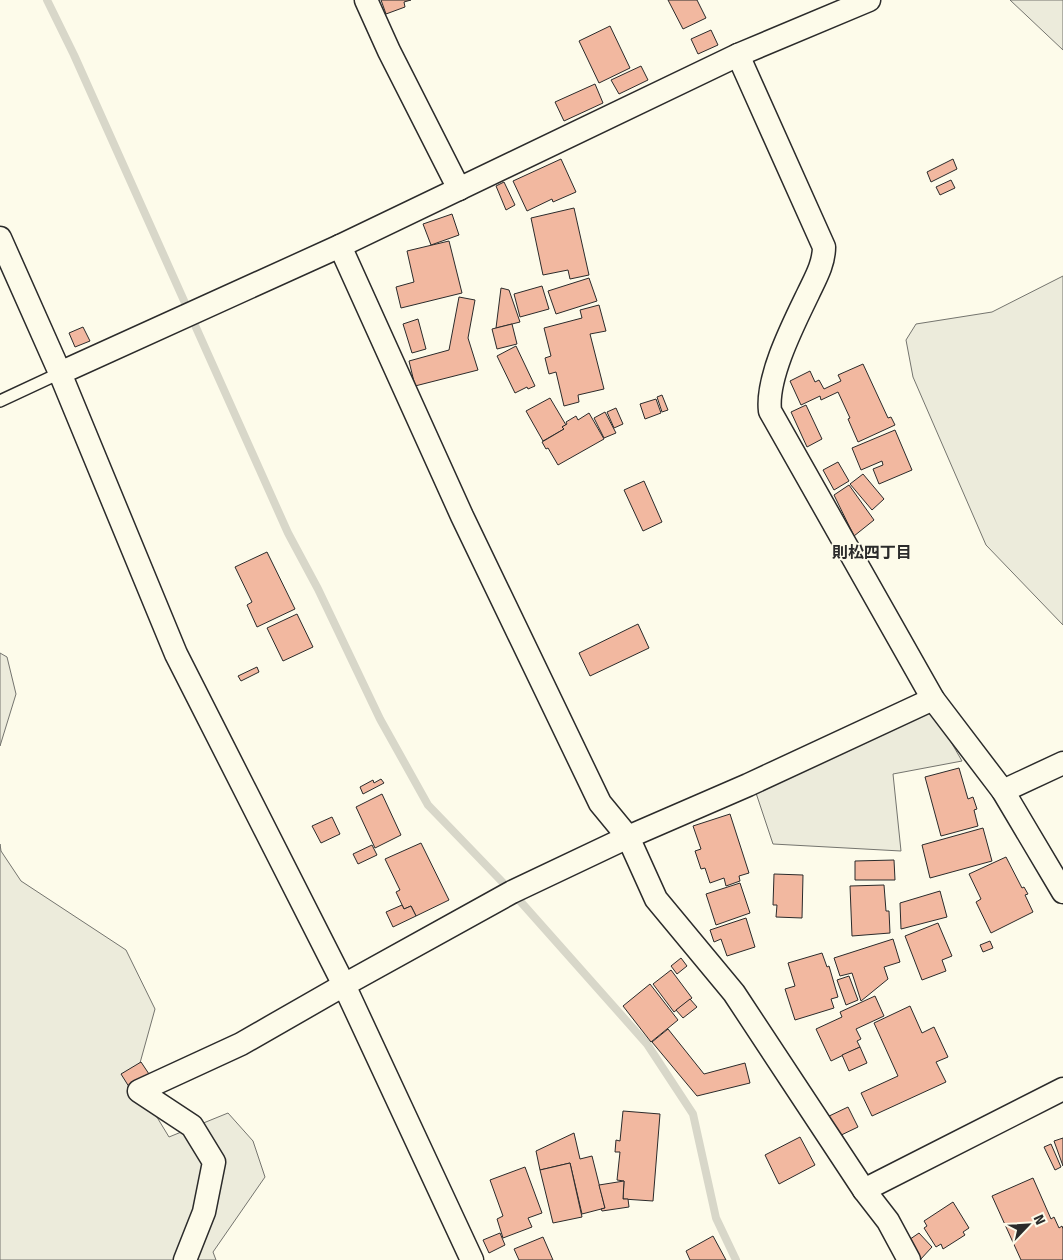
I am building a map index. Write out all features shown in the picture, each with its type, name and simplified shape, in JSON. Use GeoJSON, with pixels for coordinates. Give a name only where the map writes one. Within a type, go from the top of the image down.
{"type":"FeatureCollection","features":[{"type":"Feature","properties":{"kind":"street"},"geometry":{"type":"LineString","coordinates":[[366,0],[389,51],[460,189]]}},
{"type":"Feature","properties":{"kind":"street"},"geometry":{"type":"LineString","coordinates":[[60,373],[340,246],[738,55],[869,0]]}},
{"type":"Feature","properties":{"kind":"street"},"geometry":{"type":"LineString","coordinates":[[738,55],[824,247],[824,257],[820,269],[796,318],[774,374],[768,400],[770,411],[934,699],[1003,791],[1063,892]]}},
{"type":"Feature","properties":{"kind":"street"},"geometry":{"type":"LineString","coordinates":[[0,238],[60,373],[176,654],[344,985],[472,1260]]}},
{"type":"Feature","properties":{"kind":"street"},"geometry":{"type":"LineString","coordinates":[[340,246],[462,516],[600,803],[628,837],[656,899],[734,993],[864,1190],[888,1221],[909,1260]]}},
{"type":"Feature","properties":{"kind":"street"},"geometry":{"type":"LineString","coordinates":[[185,1260],[204,1212],[214,1162],[192,1126],[140,1091],[241,1044],[512,892],[628,837],[741,788],[934,699]]}},
{"type":"Feature","properties":{"kind":"street"},"geometry":{"type":"LineString","coordinates":[[1003,791],[1063,763]]}},
{"type":"Feature","properties":{"kind":"street"},"geometry":{"type":"LineString","coordinates":[[864,1190],[1063,1089]]}},
{"type":"Feature","properties":{"kind":"lane"},"geometry":{"type":"LineString","coordinates":[[0,401],[60,373]]}},
{"type":"Feature","properties":{"kind":"shaded area"},"geometry":{"type":"Polygon","coordinates":[[[1010,0],[1063,0],[1063,50],[1010,0]]]}},
{"type":"Feature","properties":{"kind":"shaded area"},"geometry":{"type":"Polygon","coordinates":[[[1063,276],[1063,625],[986,545],[913,377],[906,340],[916,324],[992,312],[1063,276]]]}},
{"type":"Feature","properties":{"kind":"shaded area"},"geometry":{"type":"Polygon","coordinates":[[[0,653],[7,657],[16,694],[0,746],[0,653]]]}},
{"type":"Feature","properties":{"kind":"shaded area"},"geometry":{"type":"Polygon","coordinates":[[[932,709],[962,761],[893,774],[901,851],[773,844],[754,787],[932,709]]]}},
{"type":"Feature","properties":{"kind":"shaded area"},"geometry":{"type":"Polygon","coordinates":[[[0,844],[1,851],[21,881],[126,950],[155,1009],[135,1081],[169,1137],[228,1113],[253,1141],[265,1177],[213,1252],[216,1260],[0,1260],[0,844]]]}},
{"type":"Feature","properties":{"kind":"building"},"geometry":{"type":"Polygon","coordinates":[[[381,0],[411,0],[404,2],[405,7],[386,14],[381,0]]]}},
{"type":"Feature","properties":{"kind":"building"},"geometry":{"type":"Polygon","coordinates":[[[668,0],[697,0],[706,18],[683,29],[668,0]]]}},
{"type":"Feature","properties":{"kind":"building"},"geometry":{"type":"Polygon","coordinates":[[[610,26],[630,68],[599,83],[579,41],[610,26]]]}},
{"type":"Feature","properties":{"kind":"building"},"geometry":{"type":"Polygon","coordinates":[[[711,30],[718,45],[698,54],[691,39],[711,30]]]}},
{"type":"Feature","properties":{"kind":"building"},"geometry":{"type":"Polygon","coordinates":[[[641,66],[648,80],[619,94],[611,80],[641,66]]]}},
{"type":"Feature","properties":{"kind":"building"},"geometry":{"type":"Polygon","coordinates":[[[595,84],[603,103],[564,121],[555,102],[595,84]]]}},
{"type":"Feature","properties":{"kind":"building"},"geometry":{"type":"Polygon","coordinates":[[[561,159],[576,192],[553,202],[552,199],[527,211],[513,181],[561,159]]]}},
{"type":"Feature","properties":{"kind":"building"},"geometry":{"type":"Polygon","coordinates":[[[953,159],[957,169],[931,182],[927,172],[953,159]]]}},
{"type":"Feature","properties":{"kind":"building"},"geometry":{"type":"Polygon","coordinates":[[[951,180],[955,188],[940,195],[936,187],[951,180]]]}},
{"type":"Feature","properties":{"kind":"building"},"geometry":{"type":"Polygon","coordinates":[[[504,182],[515,205],[506,210],[496,186],[504,182]]]}},
{"type":"Feature","properties":{"kind":"building"},"geometry":{"type":"Polygon","coordinates":[[[574,208],[589,275],[570,279],[568,270],[543,275],[531,218],[574,208]]]}},
{"type":"Feature","properties":{"kind":"building"},"geometry":{"type":"Polygon","coordinates":[[[452,214],[459,235],[431,245],[423,224],[452,214]]]}},
{"type":"Feature","properties":{"kind":"building"},"geometry":{"type":"Polygon","coordinates":[[[449,241],[462,293],[401,308],[396,287],[414,282],[407,251],[449,241]]]}},
{"type":"Feature","properties":{"kind":"building"},"geometry":{"type":"Polygon","coordinates":[[[589,278],[597,301],[556,314],[548,291],[589,278]]]}},
{"type":"Feature","properties":{"kind":"building"},"geometry":{"type":"Polygon","coordinates":[[[542,286],[549,309],[520,317],[514,294],[542,286]]]}},
{"type":"Feature","properties":{"kind":"building"},"geometry":{"type":"Polygon","coordinates":[[[501,288],[509,290],[520,322],[496,328],[501,288]]]}},
{"type":"Feature","properties":{"kind":"building"},"geometry":{"type":"Polygon","coordinates":[[[459,297],[475,300],[468,338],[478,370],[415,386],[409,361],[449,350],[459,297]]]}},
{"type":"Feature","properties":{"kind":"building"},"geometry":{"type":"Polygon","coordinates":[[[599,305],[606,331],[590,334],[604,389],[578,395],[579,402],[564,406],[556,372],[549,374],[545,358],[551,356],[544,328],[582,318],[580,310],[599,305]]]}},
{"type":"Feature","properties":{"kind":"building"},"geometry":{"type":"Polygon","coordinates":[[[418,319],[426,349],[412,353],[403,324],[418,319]]]}},
{"type":"Feature","properties":{"kind":"building"},"geometry":{"type":"Polygon","coordinates":[[[512,324],[517,344],[497,349],[492,329],[512,324]]]}},
{"type":"Feature","properties":{"kind":"building"},"geometry":{"type":"Polygon","coordinates":[[[83,327],[90,341],[75,347],[69,333],[83,327]]]}},
{"type":"Feature","properties":{"kind":"building"},"geometry":{"type":"Polygon","coordinates":[[[516,346],[535,386],[528,389],[527,387],[515,393],[497,356],[516,346]]]}},
{"type":"Feature","properties":{"kind":"building"},"geometry":{"type":"Polygon","coordinates":[[[863,364],[888,418],[891,417],[895,425],[858,442],[838,392],[821,400],[820,396],[801,405],[790,381],[810,371],[815,382],[819,380],[824,389],[841,381],[838,375],[863,364]]]}},
{"type":"Feature","properties":{"kind":"building"},"geometry":{"type":"Polygon","coordinates":[[[662,395],[668,410],[662,412],[657,397],[662,395]]]}},
{"type":"Feature","properties":{"kind":"building"},"geometry":{"type":"Polygon","coordinates":[[[550,398],[566,425],[562,427],[564,429],[543,441],[526,411],[550,398]]]}},
{"type":"Feature","properties":{"kind":"building"},"geometry":{"type":"Polygon","coordinates":[[[656,399],[661,413],[645,419],[640,404],[656,399]]]}},
{"type":"Feature","properties":{"kind":"building"},"geometry":{"type":"Polygon","coordinates":[[[806,405],[822,439],[807,447],[791,412],[806,405]]]}},
{"type":"Feature","properties":{"kind":"building"},"geometry":{"type":"Polygon","coordinates":[[[616,408],[623,424],[614,428],[607,412],[616,408]]]}},
{"type":"Feature","properties":{"kind":"building"},"geometry":{"type":"Polygon","coordinates":[[[605,412],[616,433],[604,438],[594,418],[605,412]]]}},
{"type":"Feature","properties":{"kind":"building"},"geometry":{"type":"Polygon","coordinates":[[[589,413],[604,439],[558,465],[542,442],[564,429],[562,427],[567,424],[566,422],[576,416],[578,420],[589,413]]]}},
{"type":"Feature","properties":{"kind":"building"},"geometry":{"type":"Polygon","coordinates":[[[895,430],[912,470],[879,484],[873,469],[883,465],[882,461],[861,470],[852,448],[895,430]]]}},
{"type":"Feature","properties":{"kind":"building"},"geometry":{"type":"Polygon","coordinates":[[[838,462],[849,481],[834,490],[823,470],[838,462]]]}},
{"type":"Feature","properties":{"kind":"building"},"geometry":{"type":"Polygon","coordinates":[[[863,474],[884,499],[872,510],[850,484],[863,474]]]}},
{"type":"Feature","properties":{"kind":"building"},"geometry":{"type":"Polygon","coordinates":[[[644,481],[662,522],[643,531],[624,490],[644,481]]]}},
{"type":"Feature","properties":{"kind":"building"},"geometry":{"type":"Polygon","coordinates":[[[849,485],[874,520],[854,536],[834,495],[849,485]]]}},
{"type":"Feature","properties":{"kind":"building"},"geometry":{"type":"Polygon","coordinates":[[[267,552],[295,609],[257,627],[247,605],[252,602],[235,567],[267,552]]]}},
{"type":"Feature","properties":{"kind":"building"},"geometry":{"type":"Polygon","coordinates":[[[297,614],[313,647],[283,661],[267,628],[297,614]]]}},
{"type":"Feature","properties":{"kind":"building"},"geometry":{"type":"Polygon","coordinates":[[[638,624],[649,648],[590,676],[579,653],[638,624]]]}},
{"type":"Feature","properties":{"kind":"building"},"geometry":{"type":"Polygon","coordinates":[[[257,667],[259,672],[241,681],[238,676],[257,667]]]}},
{"type":"Feature","properties":{"kind":"building"},"geometry":{"type":"Polygon","coordinates":[[[959,768],[968,799],[973,797],[977,809],[974,810],[978,826],[941,836],[925,777],[959,768]]]}},
{"type":"Feature","properties":{"kind":"building"},"geometry":{"type":"Polygon","coordinates":[[[381,779],[384,783],[363,794],[360,787],[373,780],[374,783],[381,779]]]}},
{"type":"Feature","properties":{"kind":"building"},"geometry":{"type":"Polygon","coordinates":[[[382,794],[401,835],[375,848],[356,807],[382,794]]]}},
{"type":"Feature","properties":{"kind":"building"},"geometry":{"type":"Polygon","coordinates":[[[730,814],[749,873],[739,876],[740,881],[726,886],[724,878],[710,883],[705,868],[701,869],[695,851],[701,849],[693,826],[730,814]]]}},
{"type":"Feature","properties":{"kind":"building"},"geometry":{"type":"Polygon","coordinates":[[[332,817],[340,834],[321,843],[312,826],[332,817]]]}},
{"type":"Feature","properties":{"kind":"building"},"geometry":{"type":"Polygon","coordinates":[[[983,828],[992,861],[930,878],[922,845],[983,828]]]}},
{"type":"Feature","properties":{"kind":"building"},"geometry":{"type":"Polygon","coordinates":[[[421,843],[449,900],[416,916],[411,906],[404,909],[396,892],[400,890],[385,859],[421,843]]]}},
{"type":"Feature","properties":{"kind":"building"},"geometry":{"type":"Polygon","coordinates":[[[372,845],[377,855],[358,864],[353,854],[372,845]]]}},
{"type":"Feature","properties":{"kind":"building"},"geometry":{"type":"Polygon","coordinates":[[[1006,857],[1022,888],[1024,887],[1028,894],[1025,895],[1033,912],[991,933],[976,902],[981,899],[969,874],[1006,857]]]}},
{"type":"Feature","properties":{"kind":"building"},"geometry":{"type":"Polygon","coordinates":[[[894,860],[895,880],[855,880],[855,861],[894,860]]]}},
{"type":"Feature","properties":{"kind":"building"},"geometry":{"type":"Polygon","coordinates":[[[774,874],[803,875],[802,918],[776,917],[777,905],[773,905],[774,874]]]}},
{"type":"Feature","properties":{"kind":"building"},"geometry":{"type":"Polygon","coordinates":[[[740,883],[750,913],[716,925],[706,894],[740,883]]]}},
{"type":"Feature","properties":{"kind":"building"},"geometry":{"type":"Polygon","coordinates":[[[884,885],[886,911],[889,911],[890,933],[852,936],[850,886],[884,885]]]}},
{"type":"Feature","properties":{"kind":"building"},"geometry":{"type":"Polygon","coordinates":[[[940,891],[947,917],[901,929],[900,903],[940,891]]]}},
{"type":"Feature","properties":{"kind":"building"},"geometry":{"type":"Polygon","coordinates":[[[402,905],[404,909],[411,906],[416,916],[393,927],[386,912],[402,905]]]}},
{"type":"Feature","properties":{"kind":"building"},"geometry":{"type":"Polygon","coordinates":[[[746,918],[755,947],[727,956],[721,939],[714,942],[710,930],[746,918]]]}},
{"type":"Feature","properties":{"kind":"building"},"geometry":{"type":"Polygon","coordinates":[[[938,923],[952,956],[942,960],[946,971],[922,980],[905,936],[938,923]]]}},
{"type":"Feature","properties":{"kind":"building"},"geometry":{"type":"Polygon","coordinates":[[[893,939],[900,962],[884,967],[888,979],[861,1001],[852,973],[840,976],[834,958],[893,939]]]}},
{"type":"Feature","properties":{"kind":"building"},"geometry":{"type":"Polygon","coordinates":[[[990,941],[993,948],[983,952],[980,945],[990,941]]]}},
{"type":"Feature","properties":{"kind":"building"},"geometry":{"type":"Polygon","coordinates":[[[822,953],[827,967],[829,966],[838,997],[831,999],[834,1008],[795,1020],[785,989],[795,986],[788,963],[822,953]]]}},
{"type":"Feature","properties":{"kind":"building"},"geometry":{"type":"Polygon","coordinates":[[[681,958],[687,966],[677,974],[671,966],[681,958]]]}},
{"type":"Feature","properties":{"kind":"building"},"geometry":{"type":"Polygon","coordinates":[[[671,970],[692,998],[674,1012],[653,984],[671,970]]]}},
{"type":"Feature","properties":{"kind":"building"},"geometry":{"type":"Polygon","coordinates":[[[849,976],[858,1000],[846,1005],[837,980],[849,976]]]}},
{"type":"Feature","properties":{"kind":"building"},"geometry":{"type":"Polygon","coordinates":[[[650,984],[678,1020],[651,1042],[623,1006],[650,984]]]}},
{"type":"Feature","properties":{"kind":"building"},"geometry":{"type":"Polygon","coordinates":[[[875,996],[884,1016],[856,1029],[861,1039],[857,1041],[860,1047],[831,1061],[816,1029],[842,1017],[840,1012],[875,996]]]}},
{"type":"Feature","properties":{"kind":"building"},"geometry":{"type":"Polygon","coordinates":[[[690,999],[697,1007],[683,1018],[676,1010],[690,999]]]}},
{"type":"Feature","properties":{"kind":"building"},"geometry":{"type":"Polygon","coordinates":[[[910,1006],[922,1033],[934,1027],[948,1057],[936,1062],[946,1082],[872,1116],[861,1093],[898,1076],[874,1023],[910,1006]]]}},
{"type":"Feature","properties":{"kind":"building"},"geometry":{"type":"Polygon","coordinates":[[[668,1029],[704,1074],[745,1063],[750,1083],[697,1096],[652,1042],[668,1029]]]}},
{"type":"Feature","properties":{"kind":"building"},"geometry":{"type":"Polygon","coordinates":[[[860,1047],[867,1063],[849,1071],[842,1055],[860,1047]]]}},
{"type":"Feature","properties":{"kind":"building"},"geometry":{"type":"Polygon","coordinates":[[[141,1062],[151,1077],[131,1090],[121,1074],[141,1062]]]}},
{"type":"Feature","properties":{"kind":"building"},"geometry":{"type":"Polygon","coordinates":[[[848,1107],[858,1127],[835,1138],[825,1118],[848,1107]]]}},
{"type":"Feature","properties":{"kind":"building"},"geometry":{"type":"Polygon","coordinates":[[[623,1111],[660,1114],[653,1201],[623,1199],[624,1181],[617,1180],[620,1152],[615,1152],[616,1140],[620,1141],[623,1111]]]}},
{"type":"Feature","properties":{"kind":"building"},"geometry":{"type":"Polygon","coordinates":[[[574,1133],[580,1159],[592,1156],[605,1208],[582,1214],[570,1163],[540,1170],[536,1151],[574,1133]]]}},
{"type":"Feature","properties":{"kind":"building"},"geometry":{"type":"Polygon","coordinates":[[[800,1137],[815,1165],[779,1184],[765,1155],[800,1137]]]}},
{"type":"Feature","properties":{"kind":"building"},"geometry":{"type":"Polygon","coordinates":[[[1063,1138],[1063,1166],[1054,1141],[1063,1138]]]}},
{"type":"Feature","properties":{"kind":"building"},"geometry":{"type":"Polygon","coordinates":[[[1051,1144],[1061,1167],[1055,1170],[1044,1147],[1051,1144]]]}},
{"type":"Feature","properties":{"kind":"building"},"geometry":{"type":"Polygon","coordinates":[[[570,1163],[582,1217],[553,1223],[540,1170],[570,1163]]]}},
{"type":"Feature","properties":{"kind":"building"},"geometry":{"type":"Polygon","coordinates":[[[525,1167],[542,1213],[528,1218],[532,1227],[503,1238],[497,1219],[503,1216],[490,1180],[525,1167]]]}},
{"type":"Feature","properties":{"kind":"building"},"geometry":{"type":"Polygon","coordinates":[[[1033,1178],[1051,1219],[1054,1217],[1059,1228],[1062,1226],[1063,1260],[1021,1260],[992,1196],[1033,1178]]]}},
{"type":"Feature","properties":{"kind":"building"},"geometry":{"type":"Polygon","coordinates":[[[624,1181],[623,1199],[628,1199],[629,1207],[602,1211],[601,1209],[605,1208],[599,1185],[624,1181]]]}},
{"type":"Feature","properties":{"kind":"building"},"geometry":{"type":"Polygon","coordinates":[[[953,1202],[969,1228],[963,1232],[965,1235],[943,1249],[941,1244],[936,1247],[924,1228],[927,1226],[924,1221],[953,1202]]]}},
{"type":"Feature","properties":{"kind":"building"},"geometry":{"type":"Polygon","coordinates":[[[500,1233],[505,1245],[489,1253],[483,1240],[500,1233]]]}},
{"type":"Feature","properties":{"kind":"building"},"geometry":{"type":"Polygon","coordinates":[[[919,1233],[932,1247],[920,1260],[903,1244],[919,1233]]]}},
{"type":"Feature","properties":{"kind":"building"},"geometry":{"type":"Polygon","coordinates":[[[713,1236],[726,1260],[690,1260],[686,1251],[713,1236]]]}},
{"type":"Feature","properties":{"kind":"building"},"geometry":{"type":"Polygon","coordinates":[[[543,1237],[553,1260],[519,1260],[514,1249],[543,1237]]]}},
{"type":"Feature","properties":{"kind":"waterway"},"geometry":{"type":"LineString","coordinates":[[47,0],[74,55],[288,533],[318,589],[380,719],[428,805],[512,892],[647,1044],[693,1114],[716,1218],[736,1260]]}},
{"type":"Feature","properties":{"kind":"district","name":"則松四丁目"},"geometry":{"type":"Point","coordinates":[872,552]}}]}
